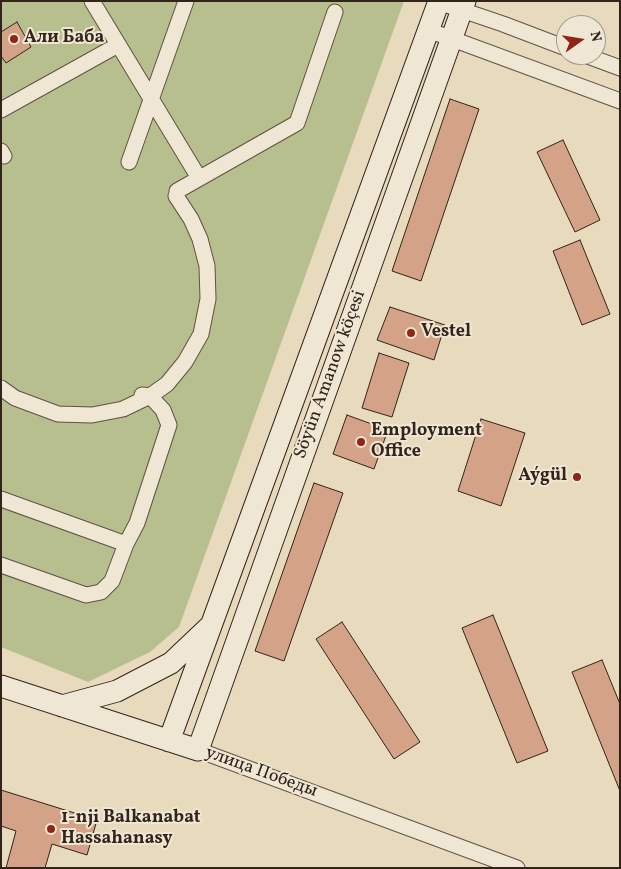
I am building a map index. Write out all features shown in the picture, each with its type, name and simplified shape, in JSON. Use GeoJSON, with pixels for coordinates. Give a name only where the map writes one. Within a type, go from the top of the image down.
{"type":"FeatureCollection","features":[{"type":"Feature","properties":{"kind":"street"},"geometry":{"type":"LineString","coordinates":[[92,1],[199,178]]}},
{"type":"Feature","properties":{"kind":"street"},"geometry":{"type":"LineString","coordinates":[[129,162],[186,1]]}},
{"type":"Feature","properties":{"kind":"street"},"geometry":{"type":"LineString","coordinates":[[439,2],[464,6],[503,24],[556,44]]}},
{"type":"Feature","properties":{"kind":"street","name":"Söyün Amanow köçesi"},"geometry":{"type":"LineString","coordinates":[[169,741],[439,2]]}},
{"type":"Feature","properties":{"kind":"street","name":"Söyün Amanow köçesi"},"geometry":{"type":"LineString","coordinates":[[198,750],[464,6]]}},
{"type":"Feature","properties":{"kind":"street"},"geometry":{"type":"LineString","coordinates":[[1,388],[15,398],[58,414],[92,415],[123,409],[167,384],[186,362],[201,334],[208,300],[207,266],[200,239],[177,193],[199,178],[297,123],[335,12]]}},
{"type":"Feature","properties":{"kind":"street"},"geometry":{"type":"LineString","coordinates":[[428,30],[620,101]]}},
{"type":"Feature","properties":{"kind":"street"},"geometry":{"type":"LineString","coordinates":[[1,110],[118,45]]}},
{"type":"Feature","properties":{"kind":"street"},"geometry":{"type":"LineString","coordinates":[[606,63],[620,68]]}},
{"type":"Feature","properties":{"kind":"street"},"geometry":{"type":"LineString","coordinates":[[1,565],[86,595],[101,592],[112,581],[126,544],[137,524],[169,425],[163,410],[146,396]]}},
{"type":"Feature","properties":{"kind":"street"},"geometry":{"type":"LineString","coordinates":[[1,499],[126,544]]}},
{"type":"Feature","properties":{"kind":"street"},"geometry":{"type":"LineString","coordinates":[[62,706],[117,690],[170,663],[211,625]]}},
{"type":"Feature","properties":{"kind":"street","name":"улица Победы"},"geometry":{"type":"LineString","coordinates":[[1,686],[198,750],[517,868]]}},
{"type":"Feature","properties":{"kind":"green space"},"geometry":{"type":"Polygon","coordinates":[[[1,1],[404,1],[179,627],[150,652],[88,682],[1,647],[1,1]]]}},
{"type":"Feature","properties":{"kind":"building","name":"Али Баба"},"geometry":{"type":"Polygon","coordinates":[[[17,22],[31,47],[6,63],[1,56],[1,32],[17,22]]]}},
{"type":"Feature","properties":{"kind":"building"},"geometry":{"type":"Polygon","coordinates":[[[450,99],[479,109],[421,281],[392,271],[450,99]]]}},
{"type":"Feature","properties":{"kind":"building"},"geometry":{"type":"Polygon","coordinates":[[[563,140],[600,220],[575,232],[537,152],[563,140]]]}},
{"type":"Feature","properties":{"kind":"building"},"geometry":{"type":"Polygon","coordinates":[[[580,240],[610,314],[582,325],[553,251],[580,240]]]}},
{"type":"Feature","properties":{"kind":"building","name":"Vestel"},"geometry":{"type":"Polygon","coordinates":[[[390,307],[445,325],[434,360],[377,340],[390,307]]]}},
{"type":"Feature","properties":{"kind":"building"},"geometry":{"type":"Polygon","coordinates":[[[379,353],[409,363],[392,417],[362,408],[379,353]]]}},
{"type":"Feature","properties":{"kind":"building","name":"Employment Office"},"geometry":{"type":"Polygon","coordinates":[[[347,415],[388,430],[374,469],[333,454],[347,415]]]}},
{"type":"Feature","properties":{"kind":"building"},"geometry":{"type":"Polygon","coordinates":[[[481,419],[525,433],[501,506],[458,491],[481,419]]]}},
{"type":"Feature","properties":{"kind":"building"},"geometry":{"type":"Polygon","coordinates":[[[314,483],[343,493],[284,661],[255,651],[314,483]]]}},
{"type":"Feature","properties":{"kind":"building"},"geometry":{"type":"Polygon","coordinates":[[[493,615],[548,751],[517,763],[462,628],[493,615]]]}},
{"type":"Feature","properties":{"kind":"building"},"geometry":{"type":"Polygon","coordinates":[[[342,622],[420,742],[394,759],[316,639],[342,622]]]}},
{"type":"Feature","properties":{"kind":"building"},"geometry":{"type":"Polygon","coordinates":[[[602,660],[620,704],[620,791],[572,672],[602,660]]]}},
{"type":"Feature","properties":{"kind":"building","name":"1-nji Balkanabat Hassahanasy"},"geometry":{"type":"Polygon","coordinates":[[[1,790],[97,820],[87,855],[52,844],[45,868],[6,868],[16,831],[1,826],[1,790]]]}},
{"type":"Feature","properties":{"kind":"place","name":"Али Баба"},"geometry":{"type":"Point","coordinates":[14,39]}},
{"type":"Feature","properties":{"kind":"place","name":"Vestel"},"geometry":{"type":"Point","coordinates":[411,333]}},
{"type":"Feature","properties":{"kind":"place","name":"Employment Office"},"geometry":{"type":"Point","coordinates":[361,442]}},
{"type":"Feature","properties":{"kind":"place","name":"Aýgül"},"geometry":{"type":"Point","coordinates":[577,477]}},
{"type":"Feature","properties":{"kind":"place","name":"1-nji Balkanabat Hassahanasy"},"geometry":{"type":"Point","coordinates":[51,829]}}]}
